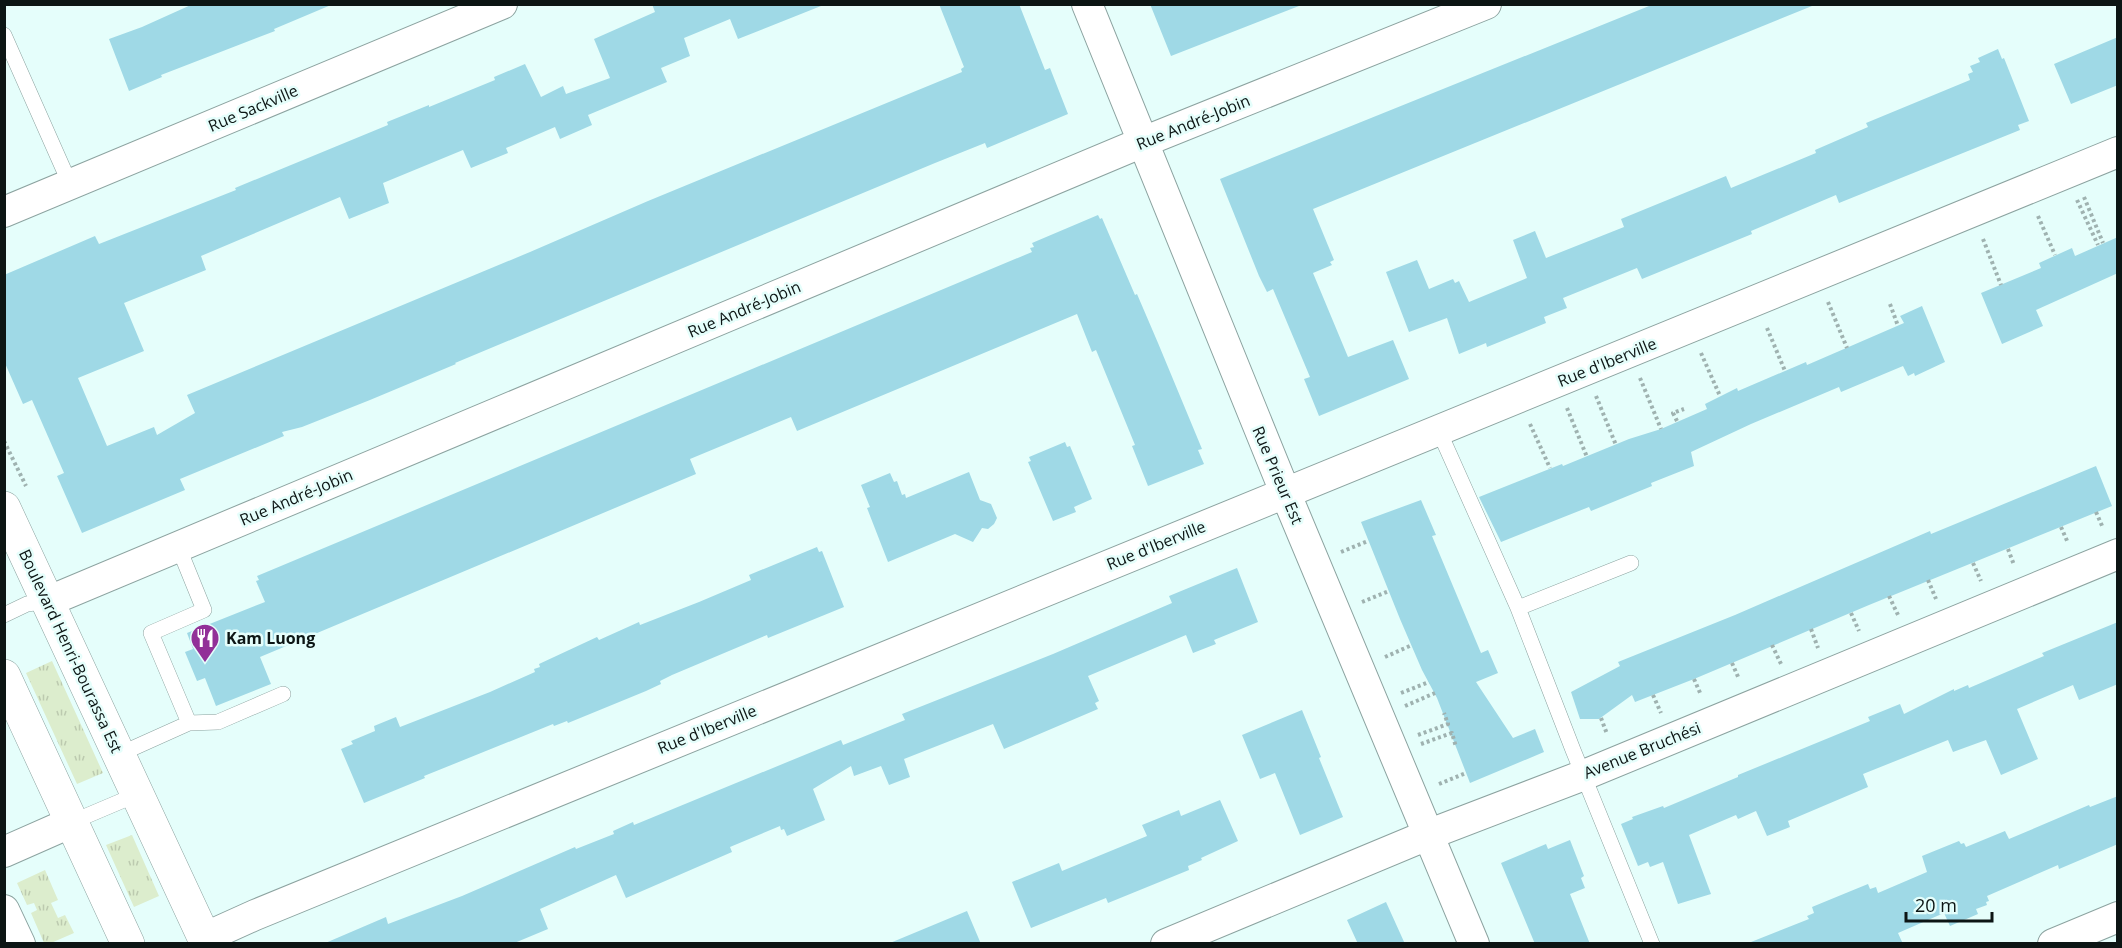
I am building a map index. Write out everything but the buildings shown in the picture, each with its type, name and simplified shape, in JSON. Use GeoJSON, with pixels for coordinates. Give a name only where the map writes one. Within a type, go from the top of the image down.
{"type":"FeatureCollection","features":[{"type":"Feature","properties":{"kind":"main road","name":"Boulevard Henri-Bourassa Est"},"geometry":{"type":"LineString","coordinates":[[4,508],[120,754],[203,942]]}},
{"type":"Feature","properties":{"kind":"main road"},"geometry":{"type":"LineString","coordinates":[[4,676],[128,944]]}},
{"type":"Feature","properties":{"kind":"street","name":"Rue Sackville"},"geometry":{"type":"LineString","coordinates":[[4,212],[502,4]]}},
{"type":"Feature","properties":{"kind":"street","name":"Rue Prieur Est"},"geometry":{"type":"LineString","coordinates":[[1087,4],[1285,492],[1430,834],[1474,944]]}},
{"type":"Feature","properties":{"kind":"street","name":"Rue André-Jobin"},"geometry":{"type":"LineString","coordinates":[[49,601],[1143,142],[1486,4]]}},
{"type":"Feature","properties":{"kind":"street","name":"Rue d'Iberville"},"geometry":{"type":"LineString","coordinates":[[203,942],[266,911],[2118,152]]}},
{"type":"Feature","properties":{"kind":"street","name":"Avenue Bruchési"},"geometry":{"type":"LineString","coordinates":[[1166,944],[1430,834],[1584,775],[2111,543]]}},
{"type":"Feature","properties":{"kind":"street"},"geometry":{"type":"LineString","coordinates":[[4,852],[72,822]]}},
{"type":"Feature","properties":{"kind":"street"},"geometry":{"type":"LineString","coordinates":[[4,910],[20,944]]}},
{"type":"Feature","properties":{"kind":"street"},"geometry":{"type":"LineString","coordinates":[[2054,944],[2118,917]]}},
{"type":"Feature","properties":{"kind":"lane"},"geometry":{"type":"LineString","coordinates":[[4,35],[70,184]]}},
{"type":"Feature","properties":{"kind":"lane"},"geometry":{"type":"LineString","coordinates":[[1440,431],[1518,608],[1652,944]]}},
{"type":"Feature","properties":{"kind":"lane"},"geometry":{"type":"LineString","coordinates":[[178,546],[204,610],[151,633],[189,723]]}},
{"type":"Feature","properties":{"kind":"lane"},"geometry":{"type":"LineString","coordinates":[[1518,608],[1631,563]]}},
{"type":"Feature","properties":{"kind":"lane","name":"Rue André-Jobin"},"geometry":{"type":"LineString","coordinates":[[4,615],[27,604],[49,601]]}},
{"type":"Feature","properties":{"kind":"lane"},"geometry":{"type":"LineString","coordinates":[[120,754],[189,723],[218,722],[282,694]]}},
{"type":"Feature","properties":{"kind":"lane"},"geometry":{"type":"LineString","coordinates":[[72,822],[138,794]]}},
{"type":"Feature","properties":{"kind":"path"},"geometry":{"type":"LineString","coordinates":[[2077,200],[2100,244],[2084,196]]}},
{"type":"Feature","properties":{"kind":"path"},"geometry":{"type":"LineString","coordinates":[[2038,216],[2055,255]]}},
{"type":"Feature","properties":{"kind":"path"},"geometry":{"type":"LineString","coordinates":[[1983,239],[2001,285]]}},
{"type":"Feature","properties":{"kind":"path"},"geometry":{"type":"LineString","coordinates":[[1828,302],[1847,348]]}},
{"type":"Feature","properties":{"kind":"path"},"geometry":{"type":"LineString","coordinates":[[1890,304],[1898,326]]}},
{"type":"Feature","properties":{"kind":"path"},"geometry":{"type":"LineString","coordinates":[[1766,327],[1785,371]]}},
{"type":"Feature","properties":{"kind":"path"},"geometry":{"type":"LineString","coordinates":[[1701,353],[1720,396]]}},
{"type":"Feature","properties":{"kind":"path"},"geometry":{"type":"LineString","coordinates":[[1640,378],[1661,429]]}},
{"type":"Feature","properties":{"kind":"path"},"geometry":{"type":"LineString","coordinates":[[1596,396],[1616,445]]}},
{"type":"Feature","properties":{"kind":"path"},"geometry":{"type":"LineString","coordinates":[[1567,408],[1587,457]]}},
{"type":"Feature","properties":{"kind":"path"},"geometry":{"type":"LineString","coordinates":[[1677,421],[1673,413],[1684,409]]}},
{"type":"Feature","properties":{"kind":"path"},"geometry":{"type":"LineString","coordinates":[[1530,424],[1550,468]]}},
{"type":"Feature","properties":{"kind":"path"},"geometry":{"type":"LineString","coordinates":[[2096,512],[2111,543]]}},
{"type":"Feature","properties":{"kind":"path"},"geometry":{"type":"LineString","coordinates":[[2061,527],[2069,546]]}},
{"type":"Feature","properties":{"kind":"path"},"geometry":{"type":"LineString","coordinates":[[1340,553],[1368,541]]}},
{"type":"Feature","properties":{"kind":"path"},"geometry":{"type":"LineString","coordinates":[[2008,549],[2016,568]]}},
{"type":"Feature","properties":{"kind":"path"},"geometry":{"type":"LineString","coordinates":[[1973,563],[1982,582]]}},
{"type":"Feature","properties":{"kind":"path"},"geometry":{"type":"LineString","coordinates":[[1928,580],[1937,601]]}},
{"type":"Feature","properties":{"kind":"path"},"geometry":{"type":"LineString","coordinates":[[1361,603],[1389,591]]}},
{"type":"Feature","properties":{"kind":"path"},"geometry":{"type":"LineString","coordinates":[[1889,596],[1899,616]]}},
{"type":"Feature","properties":{"kind":"path"},"geometry":{"type":"LineString","coordinates":[[1851,613],[1860,632]]}},
{"type":"Feature","properties":{"kind":"path"},"geometry":{"type":"LineString","coordinates":[[1811,629],[1818,649]]}},
{"type":"Feature","properties":{"kind":"path"},"geometry":{"type":"LineString","coordinates":[[1384,658],[1412,645]]}},
{"type":"Feature","properties":{"kind":"path"},"geometry":{"type":"LineString","coordinates":[[1772,645],[1781,665]]}},
{"type":"Feature","properties":{"kind":"path"},"geometry":{"type":"LineString","coordinates":[[1732,663],[1740,681]]}},
{"type":"Feature","properties":{"kind":"path"},"geometry":{"type":"LineString","coordinates":[[1694,679],[1702,697]]}},
{"type":"Feature","properties":{"kind":"path"},"geometry":{"type":"LineString","coordinates":[[1399,693],[1429,682]]}},
{"type":"Feature","properties":{"kind":"path"},"geometry":{"type":"LineString","coordinates":[[1405,707],[1435,693]]}},
{"type":"Feature","properties":{"kind":"path"},"geometry":{"type":"LineString","coordinates":[[1653,695],[1661,714]]}},
{"type":"Feature","properties":{"kind":"path"},"geometry":{"type":"LineString","coordinates":[[1417,735],[1448,724],[1444,713]]}},
{"type":"Feature","properties":{"kind":"path"},"geometry":{"type":"LineString","coordinates":[[1601,718],[1608,736]]}},
{"type":"Feature","properties":{"kind":"path"},"geometry":{"type":"LineString","coordinates":[[1421,744],[1452,733],[1456,747]]}},
{"type":"Feature","properties":{"kind":"path"},"geometry":{"type":"LineString","coordinates":[[1436,785],[1466,773]]}},
{"type":"Feature","properties":{"kind":"green space"},"geometry":{"type":"Polygon","coordinates":[[[52,661],[103,773],[77,784],[26,673],[52,661]]]}},
{"type":"Feature","properties":{"kind":"green space"},"geometry":{"type":"Polygon","coordinates":[[[132,835],[159,896],[134,907],[106,845],[132,835]]]}},
{"type":"Feature","properties":{"kind":"green space"},"geometry":{"type":"Polygon","coordinates":[[[45,870],[58,900],[51,903],[58,918],[65,915],[74,933],[51,943],[44,943],[31,913],[37,910],[34,903],[27,905],[17,883],[45,870]]]}},
{"type":"Feature","properties":{"kind":"place","name":"Kam Luong"},"geometry":{"type":"Point","coordinates":[205,664]}}]}
